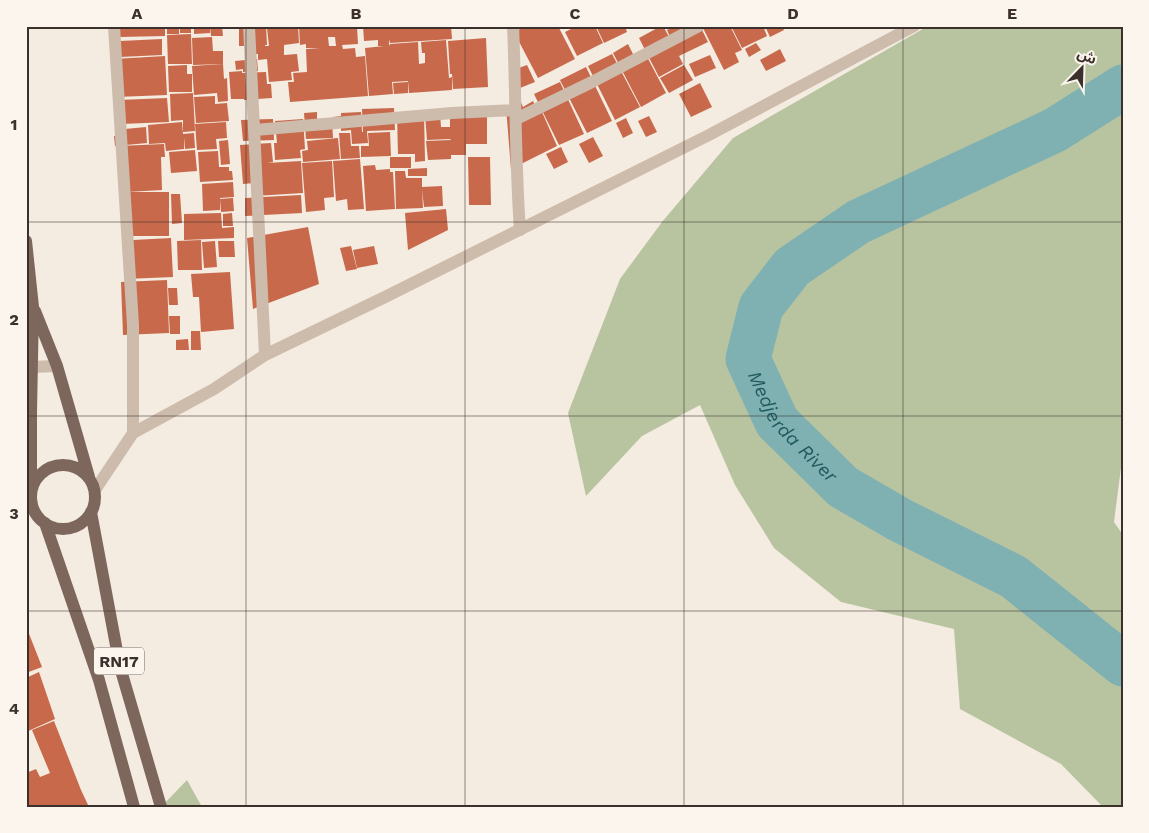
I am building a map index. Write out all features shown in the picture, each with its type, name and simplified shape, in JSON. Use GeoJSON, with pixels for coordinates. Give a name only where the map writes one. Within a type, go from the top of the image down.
{"type":"FeatureCollection","features":[{"type":"Feature","properties":{"kind":"main road","name":"RN17"},"geometry":{"type":"LineString","coordinates":[[26,241],[34,306],[29,364],[30,500],[37,515],[45,523],[99,680],[134,807]]}},
{"type":"Feature","properties":{"kind":"main road","name":"RN17"},"geometry":{"type":"LineString","coordinates":[[34,306],[57,366],[92,484],[95,502],[91,512],[120,667],[161,807]]}},
{"type":"Feature","properties":{"kind":"main road"},"geometry":{"type":"LineString","coordinates":[[30,500],[35,481],[51,467],[72,466],[82,471],[92,484]]}},
{"type":"Feature","properties":{"kind":"main road"},"geometry":{"type":"LineString","coordinates":[[45,523],[54,528],[65,529],[75,527],[84,521],[91,512]]}},
{"type":"Feature","properties":{"kind":"street"},"geometry":{"type":"LineString","coordinates":[[114,26],[132,325],[133,432]]}},
{"type":"Feature","properties":{"kind":"street"},"geometry":{"type":"LineString","coordinates":[[248,26],[266,355]]}},
{"type":"Feature","properties":{"kind":"street"},"geometry":{"type":"LineString","coordinates":[[512,26],[520,230]]}},
{"type":"Feature","properties":{"kind":"street"},"geometry":{"type":"LineString","coordinates":[[255,130],[407,116],[515,114],[592,82],[700,26]]}},
{"type":"Feature","properties":{"kind":"street"},"geometry":{"type":"LineString","coordinates":[[92,484],[133,432],[214,389],[266,355],[708,135],[914,26]]}},
{"type":"Feature","properties":{"kind":"street"},"geometry":{"type":"LineString","coordinates":[[29,364],[57,366]]}},
{"type":"Feature","properties":{"kind":"green space"},"geometry":{"type":"Polygon","coordinates":[[[928,26],[1123,26],[1123,452],[1114,522],[1123,535],[1123,807],[1103,807],[1061,764],[960,709],[954,629],[841,602],[774,548],[735,485],[700,405],[642,436],[586,496],[568,413],[620,279],[662,222],[733,138],[928,26]]]}},
{"type":"Feature","properties":{"kind":"green space"},"geometry":{"type":"Polygon","coordinates":[[[187,780],[202,807],[161,807],[187,780]]]}},
{"type":"Feature","properties":{"kind":"building"},"geometry":{"type":"Polygon","coordinates":[[[118,26],[165,26],[165,36],[119,37],[118,26]]]}},
{"type":"Feature","properties":{"kind":"building"},"geometry":{"type":"Polygon","coordinates":[[[180,26],[191,26],[191,33],[180,33],[180,26]]]}},
{"type":"Feature","properties":{"kind":"building"},"geometry":{"type":"Polygon","coordinates":[[[194,26],[210,26],[210,33],[194,34],[194,26]]]}},
{"type":"Feature","properties":{"kind":"building"},"geometry":{"type":"Polygon","coordinates":[[[210,26],[222,26],[223,36],[211,36],[210,26]]]}},
{"type":"Feature","properties":{"kind":"building"},"geometry":{"type":"Polygon","coordinates":[[[239,26],[266,26],[267,45],[265,46],[269,46],[267,28],[298,26],[299,43],[284,45],[284,55],[297,54],[299,71],[291,72],[292,80],[269,82],[267,59],[258,60],[258,54],[254,54],[253,46],[239,46],[239,26]]]}},
{"type":"Feature","properties":{"kind":"building"},"geometry":{"type":"Polygon","coordinates":[[[299,26],[357,26],[358,44],[342,45],[343,49],[355,48],[356,57],[365,56],[368,96],[290,102],[288,82],[294,82],[293,73],[307,72],[306,49],[320,48],[306,48],[306,44],[300,45],[299,26]],[[328,37],[329,46],[336,46],[335,37],[328,37]]]}},
{"type":"Feature","properties":{"kind":"building"},"geometry":{"type":"Polygon","coordinates":[[[363,26],[451,26],[452,39],[390,43],[389,39],[389,46],[390,44],[418,42],[419,64],[425,63],[425,53],[422,53],[421,42],[446,40],[449,78],[452,77],[452,90],[409,93],[408,81],[392,82],[393,94],[369,96],[365,48],[384,46],[378,46],[378,40],[364,41],[363,26]]]}},
{"type":"Feature","properties":{"kind":"building"},"geometry":{"type":"Polygon","coordinates":[[[526,26],[558,26],[575,59],[538,78],[514,32],[526,26]]]}},
{"type":"Feature","properties":{"kind":"building"},"geometry":{"type":"Polygon","coordinates":[[[577,26],[595,26],[603,43],[577,56],[565,32],[577,26]]]}},
{"type":"Feature","properties":{"kind":"building"},"geometry":{"type":"Polygon","coordinates":[[[596,26],[625,26],[627,32],[604,43],[596,26]]]}},
{"type":"Feature","properties":{"kind":"building"},"geometry":{"type":"Polygon","coordinates":[[[663,26],[674,46],[667,30],[675,26],[700,26],[708,42],[679,56],[683,64],[659,77],[639,38],[663,26]]]}},
{"type":"Feature","properties":{"kind":"building"},"geometry":{"type":"Polygon","coordinates":[[[702,26],[730,26],[742,50],[735,53],[739,62],[724,70],[702,26]]]}},
{"type":"Feature","properties":{"kind":"building"},"geometry":{"type":"Polygon","coordinates":[[[731,26],[763,26],[767,36],[742,48],[731,26]]]}},
{"type":"Feature","properties":{"kind":"building"},"geometry":{"type":"Polygon","coordinates":[[[765,26],[782,26],[784,30],[770,37],[765,26]]]}},
{"type":"Feature","properties":{"kind":"building"},"geometry":{"type":"Polygon","coordinates":[[[179,27],[179,34],[167,34],[167,28],[179,27]]]}},
{"type":"Feature","properties":{"kind":"building"},"geometry":{"type":"Polygon","coordinates":[[[191,34],[192,64],[168,64],[167,35],[191,34]]]}},
{"type":"Feature","properties":{"kind":"building"},"geometry":{"type":"Polygon","coordinates":[[[212,37],[213,51],[223,51],[223,64],[193,65],[192,38],[212,37]]]}},
{"type":"Feature","properties":{"kind":"building"},"geometry":{"type":"Polygon","coordinates":[[[486,38],[488,87],[453,89],[448,41],[486,38]]]}},
{"type":"Feature","properties":{"kind":"building"},"geometry":{"type":"Polygon","coordinates":[[[162,39],[162,55],[120,57],[120,41],[162,39]]]}},
{"type":"Feature","properties":{"kind":"building"},"geometry":{"type":"Polygon","coordinates":[[[756,43],[761,50],[749,57],[745,49],[756,43]]]}},
{"type":"Feature","properties":{"kind":"building"},"geometry":{"type":"Polygon","coordinates":[[[628,44],[634,56],[644,51],[666,93],[641,107],[613,53],[628,44]]]}},
{"type":"Feature","properties":{"kind":"building"},"geometry":{"type":"Polygon","coordinates":[[[780,49],[786,61],[766,71],[760,60],[780,49]]]}},
{"type":"Feature","properties":{"kind":"building"},"geometry":{"type":"Polygon","coordinates":[[[612,54],[640,107],[615,120],[588,66],[612,54]]]}},
{"type":"Feature","properties":{"kind":"building"},"geometry":{"type":"Polygon","coordinates":[[[710,55],[716,68],[695,77],[689,64],[710,55]]]}},
{"type":"Feature","properties":{"kind":"building"},"geometry":{"type":"Polygon","coordinates":[[[165,56],[167,95],[116,97],[114,59],[165,56]]]}},
{"type":"Feature","properties":{"kind":"building"},"geometry":{"type":"Polygon","coordinates":[[[257,59],[258,71],[243,72],[243,69],[236,70],[235,61],[257,59]]]}},
{"type":"Feature","properties":{"kind":"building"},"geometry":{"type":"Polygon","coordinates":[[[223,64],[224,79],[227,78],[228,101],[218,102],[217,93],[194,95],[192,66],[223,64]]]}},
{"type":"Feature","properties":{"kind":"building"},"geometry":{"type":"Polygon","coordinates":[[[187,65],[187,74],[192,74],[192,92],[169,92],[168,66],[187,65]]]}},
{"type":"Feature","properties":{"kind":"building"},"geometry":{"type":"Polygon","coordinates":[[[527,65],[535,82],[520,88],[513,70],[527,65]]]}},
{"type":"Feature","properties":{"kind":"building"},"geometry":{"type":"Polygon","coordinates":[[[684,65],[693,80],[669,93],[660,78],[684,65]]]}},
{"type":"Feature","properties":{"kind":"building"},"geometry":{"type":"Polygon","coordinates":[[[586,67],[612,121],[587,133],[560,80],[586,67]]]}},
{"type":"Feature","properties":{"kind":"building"},"geometry":{"type":"Polygon","coordinates":[[[242,71],[242,73],[266,72],[267,84],[271,84],[272,98],[231,99],[229,72],[242,71]]]}},
{"type":"Feature","properties":{"kind":"building"},"geometry":{"type":"Polygon","coordinates":[[[408,82],[408,93],[394,94],[393,83],[408,82]]]}},
{"type":"Feature","properties":{"kind":"building"},"geometry":{"type":"Polygon","coordinates":[[[560,82],[584,134],[559,145],[534,94],[560,82]]]}},
{"type":"Feature","properties":{"kind":"building"},"geometry":{"type":"Polygon","coordinates":[[[700,83],[712,107],[691,117],[679,94],[700,83]]]}},
{"type":"Feature","properties":{"kind":"building"},"geometry":{"type":"Polygon","coordinates":[[[193,93],[195,131],[183,132],[183,120],[171,121],[170,94],[193,93]]]}},
{"type":"Feature","properties":{"kind":"building"},"geometry":{"type":"Polygon","coordinates":[[[215,96],[215,104],[227,103],[229,121],[196,123],[194,97],[215,96]]]}},
{"type":"Feature","properties":{"kind":"building"},"geometry":{"type":"Polygon","coordinates":[[[167,98],[169,122],[121,124],[119,100],[167,98]]]}},
{"type":"Feature","properties":{"kind":"building"},"geometry":{"type":"Polygon","coordinates":[[[520,100],[523,107],[533,101],[539,114],[542,112],[557,146],[511,169],[506,107],[520,100]]]}},
{"type":"Feature","properties":{"kind":"building"},"geometry":{"type":"Polygon","coordinates":[[[487,106],[487,144],[466,144],[466,155],[451,155],[451,159],[428,160],[426,141],[451,140],[427,140],[425,114],[440,113],[441,127],[450,127],[450,117],[487,106]]]}},
{"type":"Feature","properties":{"kind":"building"},"geometry":{"type":"Polygon","coordinates":[[[394,108],[395,130],[367,131],[368,143],[352,144],[351,130],[341,131],[341,126],[334,126],[333,117],[341,116],[341,113],[361,112],[363,132],[362,109],[394,108]]]}},
{"type":"Feature","properties":{"kind":"building"},"geometry":{"type":"Polygon","coordinates":[[[317,112],[317,123],[332,122],[333,138],[306,139],[304,113],[317,112]]]}},
{"type":"Feature","properties":{"kind":"building"},"geometry":{"type":"Polygon","coordinates":[[[397,114],[424,114],[425,161],[415,162],[415,154],[398,154],[397,114]]]}},
{"type":"Feature","properties":{"kind":"building"},"geometry":{"type":"Polygon","coordinates":[[[649,116],[657,132],[646,137],[638,121],[649,116]]]}},
{"type":"Feature","properties":{"kind":"building"},"geometry":{"type":"Polygon","coordinates":[[[626,118],[633,133],[623,138],[616,123],[626,118]]]}},
{"type":"Feature","properties":{"kind":"building"},"geometry":{"type":"Polygon","coordinates":[[[273,119],[274,140],[243,141],[241,120],[273,119]]]}},
{"type":"Feature","properties":{"kind":"building"},"geometry":{"type":"Polygon","coordinates":[[[303,119],[305,149],[300,150],[301,158],[275,160],[274,143],[277,143],[275,121],[303,119]]]}},
{"type":"Feature","properties":{"kind":"building"},"geometry":{"type":"Polygon","coordinates":[[[182,122],[183,134],[194,133],[195,148],[185,149],[184,137],[184,149],[166,151],[165,143],[149,144],[148,125],[182,122]]]}},
{"type":"Feature","properties":{"kind":"building"},"geometry":{"type":"Polygon","coordinates":[[[226,122],[227,138],[216,139],[217,149],[197,150],[195,124],[226,122]]]}},
{"type":"Feature","properties":{"kind":"building"},"geometry":{"type":"Polygon","coordinates":[[[146,127],[147,143],[115,146],[114,136],[125,135],[125,129],[146,127]]]}},
{"type":"Feature","properties":{"kind":"building"},"geometry":{"type":"Polygon","coordinates":[[[390,132],[391,156],[361,157],[361,146],[369,146],[368,133],[390,132]]]}},
{"type":"Feature","properties":{"kind":"building"},"geometry":{"type":"Polygon","coordinates":[[[339,133],[350,133],[351,146],[359,146],[360,158],[341,159],[339,133]]]}},
{"type":"Feature","properties":{"kind":"building"},"geometry":{"type":"Polygon","coordinates":[[[593,137],[603,156],[589,163],[579,144],[593,137]]]}},
{"type":"Feature","properties":{"kind":"building"},"geometry":{"type":"Polygon","coordinates":[[[338,138],[340,159],[303,162],[302,151],[308,150],[307,141],[338,138]]]}},
{"type":"Feature","properties":{"kind":"building"},"geometry":{"type":"Polygon","coordinates":[[[228,140],[230,164],[221,165],[219,141],[228,140]]]}},
{"type":"Feature","properties":{"kind":"building"},"geometry":{"type":"Polygon","coordinates":[[[271,143],[273,162],[267,163],[301,161],[303,193],[254,196],[254,183],[243,184],[240,145],[271,143]]]}},
{"type":"Feature","properties":{"kind":"building"},"geometry":{"type":"Polygon","coordinates":[[[164,144],[165,157],[161,157],[162,190],[127,192],[169,192],[169,236],[132,236],[119,146],[164,144]]]}},
{"type":"Feature","properties":{"kind":"building"},"geometry":{"type":"Polygon","coordinates":[[[561,147],[568,162],[554,169],[546,154],[561,147]]]}},
{"type":"Feature","properties":{"kind":"building"},"geometry":{"type":"Polygon","coordinates":[[[195,150],[197,171],[171,173],[169,152],[195,150]]]}},
{"type":"Feature","properties":{"kind":"building"},"geometry":{"type":"Polygon","coordinates":[[[218,151],[219,167],[229,167],[229,171],[232,171],[233,180],[200,182],[198,152],[218,151]]]}},
{"type":"Feature","properties":{"kind":"building"},"geometry":{"type":"Polygon","coordinates":[[[390,157],[411,157],[411,168],[390,168],[390,157]]]}},
{"type":"Feature","properties":{"kind":"building"},"geometry":{"type":"Polygon","coordinates":[[[468,157],[490,157],[491,205],[469,205],[468,157]]]}},
{"type":"Feature","properties":{"kind":"building"},"geometry":{"type":"Polygon","coordinates":[[[360,159],[364,209],[348,210],[347,199],[336,201],[333,161],[360,159]]]}},
{"type":"Feature","properties":{"kind":"building"},"geometry":{"type":"Polygon","coordinates":[[[332,161],[334,197],[324,198],[325,210],[306,212],[302,163],[332,161]]]}},
{"type":"Feature","properties":{"kind":"building"},"geometry":{"type":"Polygon","coordinates":[[[375,165],[376,170],[390,169],[390,172],[393,172],[395,209],[366,211],[363,166],[375,165]]]}},
{"type":"Feature","properties":{"kind":"building"},"geometry":{"type":"Polygon","coordinates":[[[427,168],[427,176],[408,176],[408,169],[427,168]]]}},
{"type":"Feature","properties":{"kind":"building"},"geometry":{"type":"Polygon","coordinates":[[[395,171],[405,171],[406,178],[422,178],[422,187],[442,186],[443,206],[424,207],[422,189],[423,208],[396,209],[395,171]]]}},
{"type":"Feature","properties":{"kind":"building"},"geometry":{"type":"Polygon","coordinates":[[[233,182],[234,197],[220,198],[220,210],[203,211],[202,184],[233,182]]]}},
{"type":"Feature","properties":{"kind":"building"},"geometry":{"type":"Polygon","coordinates":[[[171,194],[180,194],[182,223],[172,224],[171,194]]]}},
{"type":"Feature","properties":{"kind":"building"},"geometry":{"type":"Polygon","coordinates":[[[301,195],[302,213],[245,216],[245,198],[301,195]]]}},
{"type":"Feature","properties":{"kind":"building"},"geometry":{"type":"Polygon","coordinates":[[[233,198],[234,211],[221,212],[220,199],[233,198]]]}},
{"type":"Feature","properties":{"kind":"building"},"geometry":{"type":"Polygon","coordinates":[[[446,209],[448,230],[408,250],[405,213],[446,209]]]}},
{"type":"Feature","properties":{"kind":"building"},"geometry":{"type":"Polygon","coordinates":[[[221,213],[222,228],[234,227],[234,238],[184,240],[184,214],[221,213]]]}},
{"type":"Feature","properties":{"kind":"building"},"geometry":{"type":"Polygon","coordinates":[[[232,213],[233,226],[223,226],[223,214],[232,213]]]}},
{"type":"Feature","properties":{"kind":"building"},"geometry":{"type":"Polygon","coordinates":[[[308,227],[319,284],[253,309],[247,238],[308,227]]]}},
{"type":"Feature","properties":{"kind":"building"},"geometry":{"type":"Polygon","coordinates":[[[171,238],[173,277],[125,279],[133,240],[171,238]]]}},
{"type":"Feature","properties":{"kind":"building"},"geometry":{"type":"Polygon","coordinates":[[[201,240],[202,270],[178,270],[177,241],[201,240]]]}},
{"type":"Feature","properties":{"kind":"building"},"geometry":{"type":"Polygon","coordinates":[[[215,241],[217,267],[204,268],[202,242],[215,241]]]}},
{"type":"Feature","properties":{"kind":"building"},"geometry":{"type":"Polygon","coordinates":[[[218,241],[234,241],[235,257],[219,257],[218,241]]]}},
{"type":"Feature","properties":{"kind":"building"},"geometry":{"type":"Polygon","coordinates":[[[351,246],[357,269],[346,271],[340,248],[351,246]]]}},
{"type":"Feature","properties":{"kind":"building"},"geometry":{"type":"Polygon","coordinates":[[[374,246],[378,264],[357,268],[353,250],[374,246]]]}},
{"type":"Feature","properties":{"kind":"building"},"geometry":{"type":"Polygon","coordinates":[[[230,272],[234,329],[201,332],[199,297],[193,297],[191,274],[230,272]]]}},
{"type":"Feature","properties":{"kind":"building"},"geometry":{"type":"Polygon","coordinates":[[[167,280],[169,333],[123,335],[121,282],[167,280]]]}},
{"type":"Feature","properties":{"kind":"building"},"geometry":{"type":"Polygon","coordinates":[[[168,288],[177,288],[178,305],[169,305],[168,288]]]}},
{"type":"Feature","properties":{"kind":"building"},"geometry":{"type":"Polygon","coordinates":[[[169,316],[180,316],[180,334],[170,334],[169,316]]]}},
{"type":"Feature","properties":{"kind":"building"},"geometry":{"type":"Polygon","coordinates":[[[191,331],[200,331],[201,350],[191,350],[191,331]]]}},
{"type":"Feature","properties":{"kind":"building"},"geometry":{"type":"Polygon","coordinates":[[[188,339],[189,350],[176,350],[176,340],[188,339]]]}},
{"type":"Feature","properties":{"kind":"building"},"geometry":{"type":"Polygon","coordinates":[[[26,626],[42,667],[26,673],[26,626]]]}},
{"type":"Feature","properties":{"kind":"building"},"geometry":{"type":"Polygon","coordinates":[[[39,672],[55,719],[26,732],[26,678],[39,672]]]}},
{"type":"Feature","properties":{"kind":"building"},"geometry":{"type":"Polygon","coordinates":[[[54,721],[89,807],[26,807],[26,773],[36,769],[40,777],[50,773],[32,730],[54,721]]]}},
{"type":"Feature","properties":{"kind":"waterway","name":"Medjerda River"},"geometry":{"type":"LineString","coordinates":[[1123,87],[1055,130],[858,222],[792,267],[761,307],[748,359],[777,422],[843,487],[900,520],[1014,577],[1123,664]]}}]}
